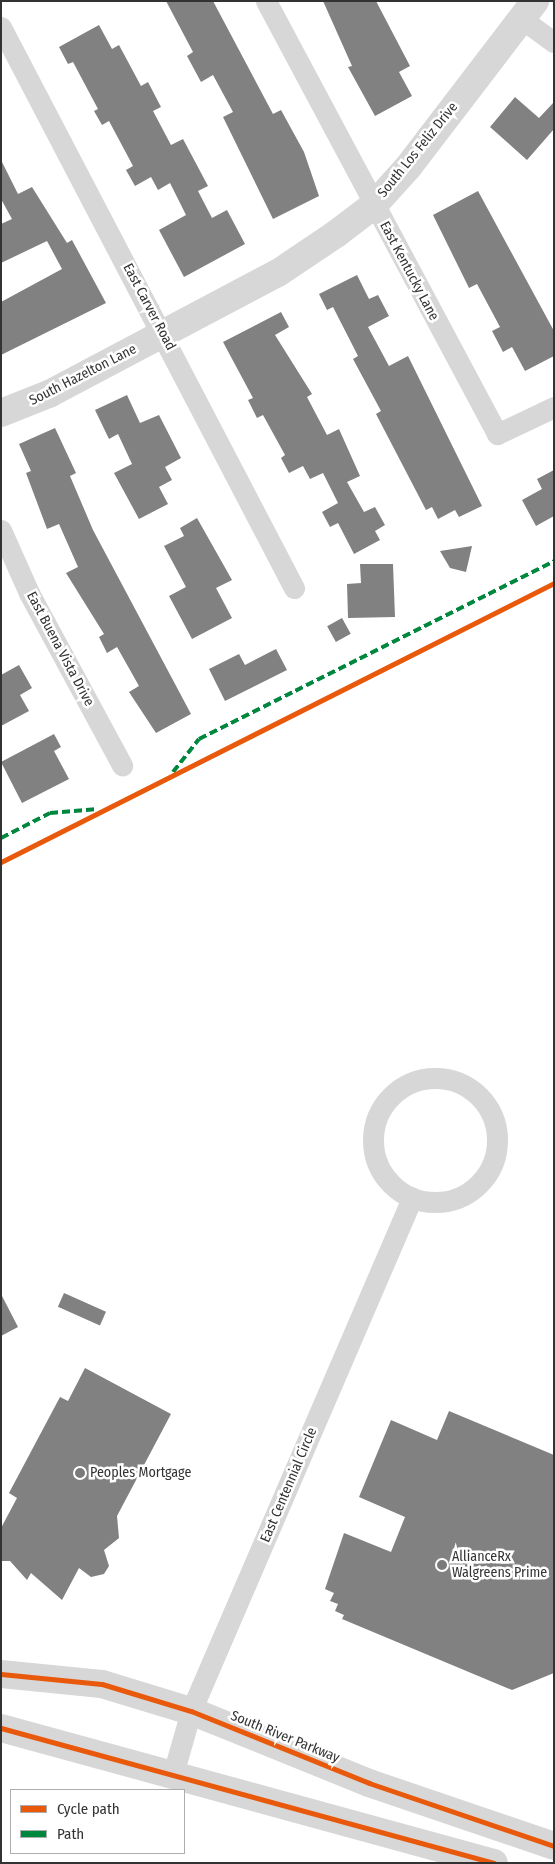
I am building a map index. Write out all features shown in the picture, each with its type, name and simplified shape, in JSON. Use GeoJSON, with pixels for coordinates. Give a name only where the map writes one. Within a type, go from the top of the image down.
{"type":"FeatureCollection","features":[{"type":"Feature","properties":{"kind":"street","name":"East Kentucky Lane"},"geometry":{"type":"LineString","coordinates":[[266,1],[497,434],[554,406]]}},
{"type":"Feature","properties":{"kind":"street","name":"South Los Feliz Drive"},"geometry":{"type":"LineString","coordinates":[[164,334],[297,263],[374,205],[529,10],[554,42]]}},
{"type":"Feature","properties":{"kind":"street","name":"East Carver Road"},"geometry":{"type":"LineString","coordinates":[[1,27],[164,334],[294,588]]}},
{"type":"Feature","properties":{"kind":"street","name":"South Hazelton Lane"},"geometry":{"type":"LineString","coordinates":[[1,413],[49,394],[164,334]]}},
{"type":"Feature","properties":{"kind":"street","name":"East Buena Vista Drive"},"geometry":{"type":"LineString","coordinates":[[1,530],[29,593],[122,765]]}},
{"type":"Feature","properties":{"kind":"street"},"geometry":{"type":"LineString","coordinates":[[425,1078],[465,1085],[492,1116],[497,1136],[495,1157],[486,1176],[459,1197],[432,1203],[412,1198],[381,1172],[374,1153],[378,1114],[406,1084],[425,1078]]}},
{"type":"Feature","properties":{"kind":"street","name":"East Centennial Circle"},"geometry":{"type":"LineString","coordinates":[[173,1774],[191,1711],[412,1198]]}},
{"type":"Feature","properties":{"kind":"street","name":"South River Parkway"},"geometry":{"type":"LineString","coordinates":[[1,1674],[102,1684],[191,1711],[369,1783],[554,1846]]}},
{"type":"Feature","properties":{"kind":"street"},"geometry":{"type":"LineString","coordinates":[[1,1728],[494,1863]]}},
{"type":"Feature","properties":{"kind":"building"},"geometry":{"type":"Polygon","coordinates":[[[166,1],[213,1],[273,114],[281,110],[304,152],[319,196],[273,219],[223,117],[233,112],[213,75],[201,82],[187,56],[193,52],[166,1]]]}},
{"type":"Feature","properties":{"kind":"building"},"geometry":{"type":"Polygon","coordinates":[[[323,1],[376,1],[410,66],[399,72],[412,96],[375,116],[348,67],[352,66],[323,1]]]}},
{"type":"Feature","properties":{"kind":"building"},"geometry":{"type":"Polygon","coordinates":[[[99,25],[112,49],[119,45],[141,86],[148,82],[161,107],[153,111],[171,145],[183,139],[208,186],[198,191],[212,218],[227,210],[245,244],[184,277],[159,230],[186,215],[170,183],[158,190],[151,177],[135,186],[126,170],[133,166],[109,121],[102,125],[94,111],[98,109],[73,62],[68,64],[59,47],[99,25]]]}},
{"type":"Feature","properties":{"kind":"building"},"geometry":{"type":"Polygon","coordinates":[[[515,97],[539,118],[554,102],[554,129],[527,160],[490,127],[515,97]]]}},
{"type":"Feature","properties":{"kind":"building"},"geometry":{"type":"Polygon","coordinates":[[[1,160],[18,194],[32,187],[67,243],[72,240],[106,303],[1,355],[1,302],[62,269],[47,241],[1,263],[1,224],[12,219],[1,199],[1,160]]]}},
{"type":"Feature","properties":{"kind":"building"},"geometry":{"type":"Polygon","coordinates":[[[478,191],[554,331],[554,356],[525,371],[512,347],[503,352],[492,331],[500,327],[477,284],[469,288],[433,215],[478,191]]]}},
{"type":"Feature","properties":{"kind":"building"},"geometry":{"type":"Polygon","coordinates":[[[357,275],[369,299],[378,295],[389,316],[368,327],[389,366],[408,356],[482,506],[459,517],[455,510],[438,519],[432,507],[426,510],[376,414],[381,411],[353,359],[358,356],[333,307],[327,310],[319,294],[357,275]]]}},
{"type":"Feature","properties":{"kind":"building"},"geometry":{"type":"Polygon","coordinates":[[[281,312],[289,327],[275,335],[312,394],[307,397],[327,435],[339,429],[360,476],[347,482],[364,512],[375,507],[385,525],[375,531],[380,540],[354,554],[338,523],[330,527],[322,512],[338,503],[323,473],[310,479],[303,466],[289,473],[281,458],[285,455],[263,415],[257,418],[248,400],[253,398],[223,342],[281,312]]]}},
{"type":"Feature","properties":{"kind":"building"},"geometry":{"type":"Polygon","coordinates":[[[127,395],[140,423],[159,415],[181,458],[165,467],[172,480],[159,487],[168,504],[139,519],[114,473],[132,464],[118,434],[109,439],[95,410],[127,395]]]}},
{"type":"Feature","properties":{"kind":"building"},"geometry":{"type":"Polygon","coordinates":[[[55,428],[76,473],[70,476],[93,530],[191,714],[156,733],[129,692],[139,686],[117,647],[107,653],[99,637],[104,634],[66,573],[78,567],[59,524],[47,529],[26,473],[31,471],[19,444],[55,428]]]}},
{"type":"Feature","properties":{"kind":"building"},"geometry":{"type":"Polygon","coordinates":[[[554,470],[554,516],[536,526],[522,500],[542,489],[537,479],[554,470]]]}},
{"type":"Feature","properties":{"kind":"building"},"geometry":{"type":"Polygon","coordinates":[[[197,518],[232,580],[216,588],[232,618],[192,639],[169,596],[186,587],[164,546],[184,536],[180,528],[197,518]]]}},
{"type":"Feature","properties":{"kind":"building"},"geometry":{"type":"Polygon","coordinates":[[[472,546],[466,572],[450,568],[440,551],[472,546]]]}},
{"type":"Feature","properties":{"kind":"building"},"geometry":{"type":"Polygon","coordinates":[[[360,564],[393,564],[395,617],[348,618],[347,584],[361,583],[360,564]]]}},
{"type":"Feature","properties":{"kind":"building"},"geometry":{"type":"Polygon","coordinates":[[[342,618],[351,634],[336,642],[327,626],[342,618]]]}},
{"type":"Feature","properties":{"kind":"building"},"geometry":{"type":"Polygon","coordinates":[[[276,649],[287,670],[225,701],[209,669],[239,654],[245,665],[276,649]]]}},
{"type":"Feature","properties":{"kind":"building"},"geometry":{"type":"Polygon","coordinates":[[[19,665],[32,688],[20,695],[29,711],[1,726],[1,675],[19,665]]]}},
{"type":"Feature","properties":{"kind":"building"},"geometry":{"type":"Polygon","coordinates":[[[54,734],[61,747],[54,751],[69,779],[22,803],[1,762],[54,734]]]}},
{"type":"Feature","properties":{"kind":"building"},"geometry":{"type":"Polygon","coordinates":[[[64,1293],[106,1312],[100,1325],[58,1307],[64,1293]]]}},
{"type":"Feature","properties":{"kind":"building"},"geometry":{"type":"Polygon","coordinates":[[[1,1294],[18,1327],[1,1336],[1,1294]]]}},
{"type":"Feature","properties":{"kind":"building","name":"Peoples Mortgage"},"geometry":{"type":"Polygon","coordinates":[[[85,1368],[171,1414],[117,1516],[119,1538],[104,1550],[109,1566],[104,1574],[91,1577],[79,1568],[62,1600],[31,1573],[27,1580],[10,1561],[1,1561],[1,1528],[17,1498],[9,1493],[60,1397],[68,1401],[85,1368]]]}},
{"type":"Feature","properties":{"kind":"building","name":"AllianceRx Walgreens Prime"},"geometry":{"type":"Polygon","coordinates":[[[449,1411],[554,1455],[554,1673],[512,1690],[342,1619],[344,1615],[335,1611],[338,1604],[330,1601],[334,1593],[325,1589],[344,1533],[391,1552],[405,1517],[359,1497],[391,1420],[437,1440],[449,1411]]]}},
{"type":"Feature","properties":{"kind":"marked path"},"geometry":{"type":"LineString","coordinates":[[173,772],[199,739],[554,561]]}},
{"type":"Feature","properties":{"kind":"marked path"},"geometry":{"type":"LineString","coordinates":[[1,838],[50,813],[98,809]]}},
{"type":"Feature","properties":{"kind":"cycle path"},"geometry":{"type":"LineString","coordinates":[[1,862],[554,583]]}},
{"type":"Feature","properties":{"kind":"cycle path"},"geometry":{"type":"LineString","coordinates":[[1,1674],[102,1684],[191,1711],[369,1783],[554,1846]]}},
{"type":"Feature","properties":{"kind":"cycle path"},"geometry":{"type":"LineString","coordinates":[[1,1728],[494,1863]]}},
{"type":"Feature","properties":{"kind":"place","name":"Peoples Mortgage"},"geometry":{"type":"Point","coordinates":[80,1473]}},
{"type":"Feature","properties":{"kind":"place","name":"AllianceRx Walgreens Prime"},"geometry":{"type":"Point","coordinates":[442,1565]}}]}
